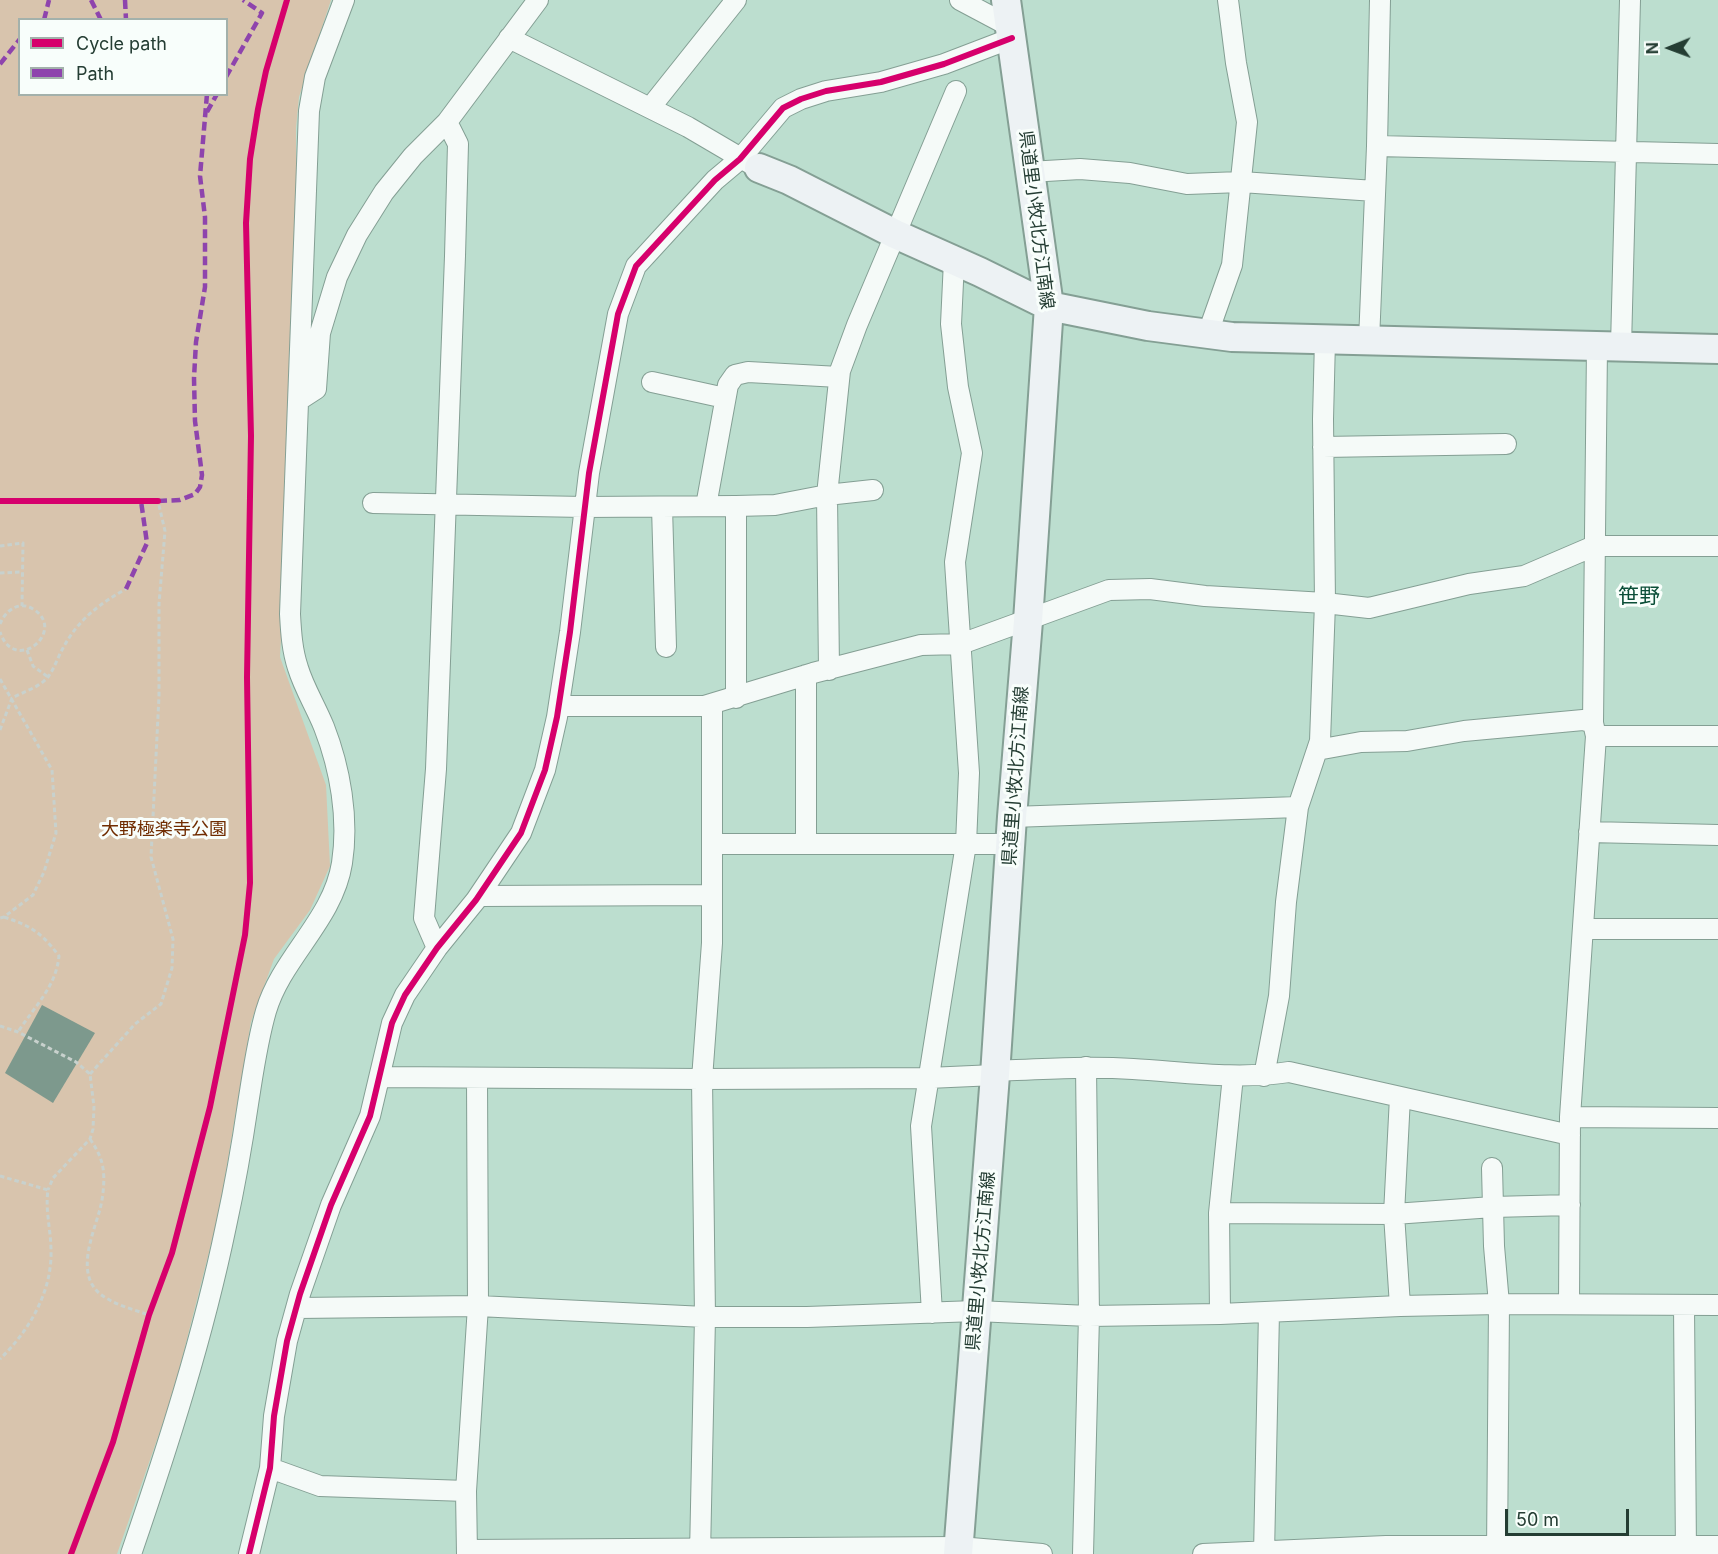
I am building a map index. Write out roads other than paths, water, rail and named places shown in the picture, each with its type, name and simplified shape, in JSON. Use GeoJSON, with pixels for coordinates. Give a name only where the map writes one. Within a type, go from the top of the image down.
{"type":"FeatureCollection","features":[{"type":"Feature","properties":{"kind":"main road","name":"県道里小牧北方江南線"},"geometry":{"type":"LineString","coordinates":[[958,1550],[996,1073],[1049,306],[1009,21]]}},
{"type":"Feature","properties":{"kind":"main road"},"geometry":{"type":"LineString","coordinates":[[750,163],[1049,306],[1148,326],[1232,336],[1325,340],[1718,349]]}},
{"type":"Feature","properties":{"kind":"street"},"geometry":{"type":"LineString","coordinates":[[131,1554],[200,1334],[226,1228],[258,1038],[267,1008],[279,978],[322,915],[335,887],[342,863],[344,813],[340,782],[324,728],[298,668],[291,642],[290,614],[309,111],[315,77],[344,0]]}},
{"type":"Feature","properties":{"kind":"street"},"geometry":{"type":"LineString","coordinates":[[299,400],[316,389],[320,333],[337,276],[357,235],[384,192],[413,156],[447,122],[538,0]]}},
{"type":"Feature","properties":{"kind":"street"},"geometry":{"type":"LineString","coordinates":[[650,108],[736,0]]}},
{"type":"Feature","properties":{"kind":"street"},"geometry":{"type":"LineString","coordinates":[[960,0],[1009,21]]}},
{"type":"Feature","properties":{"kind":"street"},"geometry":{"type":"LineString","coordinates":[[1208,333],[1232,264],[1247,122],[1228,0]]}},
{"type":"Feature","properties":{"kind":"street"},"geometry":{"type":"LineString","coordinates":[[1369,341],[1380,0]]}},
{"type":"Feature","properties":{"kind":"street"},"geometry":{"type":"LineString","coordinates":[[1569,1304],[1570,1126],[1594,729],[1594,546],[1626,153],[1630,0]]}},
{"type":"Feature","properties":{"kind":"street"},"geometry":{"type":"LineString","coordinates":[[249,1554],[270,1468],[274,1416],[288,1341],[331,1205],[370,1116],[392,1023],[405,995],[437,948],[479,896],[521,833],[545,770],[559,706],[584,507],[618,314],[636,266],[708,187],[750,163],[783,108],[826,91],[881,82],[944,64],[1009,21]]}},
{"type":"Feature","properties":{"kind":"street"},"geometry":{"type":"LineString","coordinates":[[509,38],[688,127],[750,163]]}},
{"type":"Feature","properties":{"kind":"street"},"geometry":{"type":"LineString","coordinates":[[829,670],[827,495],[839,376],[857,325],[956,91]]}},
{"type":"Feature","properties":{"kind":"street"},"geometry":{"type":"LineString","coordinates":[[437,948],[424,918],[436,770],[458,144],[447,122]]}},
{"type":"Feature","properties":{"kind":"street"},"geometry":{"type":"LineString","coordinates":[[1377,146],[1718,154]]}},
{"type":"Feature","properties":{"kind":"street"},"geometry":{"type":"LineString","coordinates":[[1029,172],[1080,169],[1130,173],[1187,184],[1241,182],[1375,191]]}},
{"type":"Feature","properties":{"kind":"street"},"geometry":{"type":"LineString","coordinates":[[932,1312],[921,1126],[966,844],[969,773],[955,562],[972,453],[958,387],[951,324],[954,261]]}},
{"type":"Feature","properties":{"kind":"street"},"geometry":{"type":"LineString","coordinates":[[1264,1076],[1279,996],[1286,903],[1298,807],[1320,741],[1324,603],[1325,340]]}},
{"type":"Feature","properties":{"kind":"street"},"geometry":{"type":"LineString","coordinates":[[706,506],[725,398],[728,385],[735,375],[748,372],[839,376]]}},
{"type":"Feature","properties":{"kind":"street"},"geometry":{"type":"LineString","coordinates":[[652,382],[725,398]]}},
{"type":"Feature","properties":{"kind":"street"},"geometry":{"type":"LineString","coordinates":[[1323,447],[1506,444]]}},
{"type":"Feature","properties":{"kind":"street"},"geometry":{"type":"LineString","coordinates":[[373,503],[584,507],[775,505],[827,495],[873,490]]}},
{"type":"Feature","properties":{"kind":"street"},"geometry":{"type":"LineString","coordinates":[[736,506],[736,698]]}},
{"type":"Feature","properties":{"kind":"street"},"geometry":{"type":"LineString","coordinates":[[662,507],[666,647]]}},
{"type":"Feature","properties":{"kind":"street"},"geometry":{"type":"LineString","coordinates":[[559,706],[704,706],[806,675],[921,645],[961,644],[1109,590],[1150,589],[1205,596],[1369,608],[1469,584],[1524,576],[1594,546],[1718,546]]}},
{"type":"Feature","properties":{"kind":"street"},"geometry":{"type":"LineString","coordinates":[[806,675],[806,844]]}},
{"type":"Feature","properties":{"kind":"street"},"geometry":{"type":"LineString","coordinates":[[700,1550],[705,1317],[702,1079],[712,943],[712,704]]}},
{"type":"Feature","properties":{"kind":"street"},"geometry":{"type":"LineString","coordinates":[[1317,750],[1361,742],[1407,741],[1464,731],[1583,720],[1594,729],[1718,736]]}},
{"type":"Feature","properties":{"kind":"street"},"geometry":{"type":"LineString","coordinates":[[712,844],[966,844],[1011,830],[1298,807]]}},
{"type":"Feature","properties":{"kind":"street"},"geometry":{"type":"LineString","coordinates":[[1589,832],[1718,835]]}},
{"type":"Feature","properties":{"kind":"street"},"geometry":{"type":"LineString","coordinates":[[479,896],[712,895]]}},
{"type":"Feature","properties":{"kind":"street"},"geometry":{"type":"LineString","coordinates":[[1583,929],[1718,929]]}},
{"type":"Feature","properties":{"kind":"street"},"geometry":{"type":"LineString","coordinates":[[380,1077],[928,1078],[1086,1067],[1233,1076],[1264,1076],[1289,1072],[1400,1097],[1570,1126],[1718,1118]]}},
{"type":"Feature","properties":{"kind":"street"},"geometry":{"type":"LineString","coordinates":[[1083,1554],[1089,1316],[1086,1067]]}},
{"type":"Feature","properties":{"kind":"street"},"geometry":{"type":"LineString","coordinates":[[1220,1314],[1219,1213],[1233,1076]]}},
{"type":"Feature","properties":{"kind":"street"},"geometry":{"type":"LineString","coordinates":[[477,1078],[478,1306],[466,1491],[467,1552],[958,1550],[1042,1554]]}},
{"type":"Feature","properties":{"kind":"street"},"geometry":{"type":"LineString","coordinates":[[1400,1097],[1394,1214],[1400,1305]]}},
{"type":"Feature","properties":{"kind":"street"},"geometry":{"type":"LineString","coordinates":[[1492,1168],[1494,1246],[1499,1304],[1497,1550]]}},
{"type":"Feature","properties":{"kind":"street"},"geometry":{"type":"LineString","coordinates":[[1219,1213],[1394,1214],[1493,1207],[1570,1205]]}},
{"type":"Feature","properties":{"kind":"street"},"geometry":{"type":"LineString","coordinates":[[297,1308],[478,1306],[705,1317],[807,1317],[976,1311],[1089,1316],[1220,1314],[1400,1305],[1718,1305]]}},
{"type":"Feature","properties":{"kind":"street"},"geometry":{"type":"LineString","coordinates":[[1684,1305],[1686,1550]]}},
{"type":"Feature","properties":{"kind":"street"},"geometry":{"type":"LineString","coordinates":[[1264,1553],[1269,1312]]}},
{"type":"Feature","properties":{"kind":"street"},"geometry":{"type":"LineString","coordinates":[[270,1468],[320,1486],[466,1491]]}},
{"type":"Feature","properties":{"kind":"street"},"geometry":{"type":"LineString","coordinates":[[1203,1554],[1386,1546],[1497,1550],[1686,1550],[1718,1546]]}},
{"type":"Feature","properties":{"kind":"district","name":"笹野"},"geometry":{"type":"Point","coordinates":[1639,597]}},
{"type":"Feature","properties":{"kind":"park label","name":"大野極楽寺公園"},"geometry":{"type":"Point","coordinates":[164,830]}}]}
